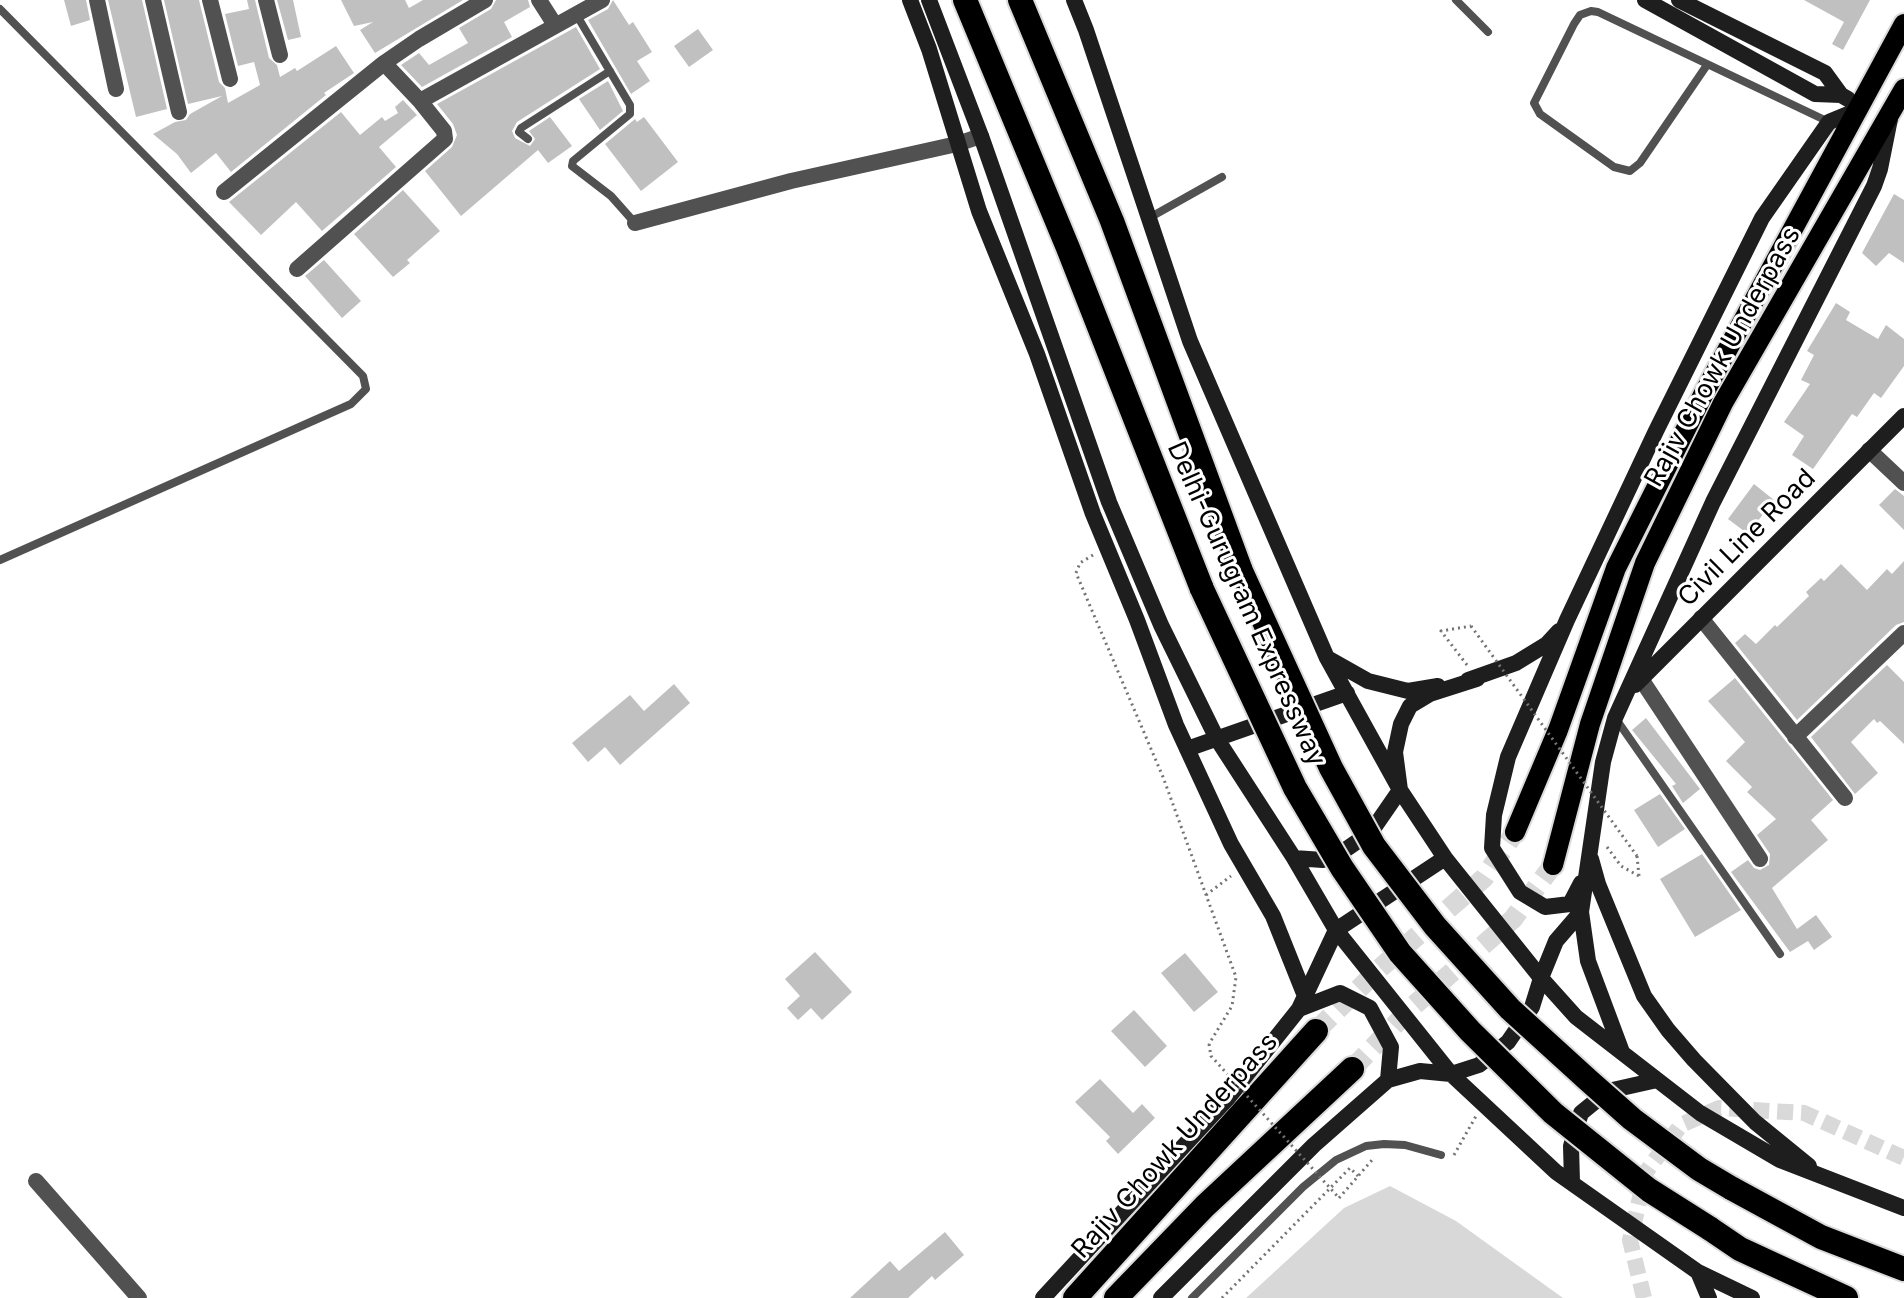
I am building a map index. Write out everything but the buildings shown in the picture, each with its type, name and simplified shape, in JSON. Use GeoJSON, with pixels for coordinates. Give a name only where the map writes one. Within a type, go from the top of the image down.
{"type":"FeatureCollection","features":[{"type":"Feature","properties":{"kind":"highway","name":"Delhi-Gurugram Expressway"},"geometry":{"type":"LineString","coordinates":[[965,0],[1068,248],[1202,589],[1295,788],[1342,868],[1400,953],[1470,1031],[1553,1113],[1649,1190],[1740,1249],[1846,1298]]}},
{"type":"Feature","properties":{"kind":"highway","name":"Delhi-Gurugram Expressway"},"geometry":{"type":"LineString","coordinates":[[1020,0],[1112,221],[1241,571],[1337,780],[1374,846],[1435,926],[1510,1009],[1632,1119],[1688,1161],[1731,1188],[1821,1237],[1904,1269]]}},
{"type":"Feature","properties":{"kind":"highway","name":"Rajiv Chowk Underpass"},"geometry":{"type":"LineString","coordinates":[[1075,1298],[1316,1031]]}},
{"type":"Feature","properties":{"kind":"highway"},"geometry":{"type":"LineString","coordinates":[[1116,1298],[1205,1206],[1352,1069]]}},
{"type":"Feature","properties":{"kind":"main road"},"geometry":{"type":"LineString","coordinates":[[910,0],[929,49],[979,211],[1037,354],[1106,548],[1187,749],[1231,844],[1273,916],[1302,1003]]}},
{"type":"Feature","properties":{"kind":"main road"},"geometry":{"type":"LineString","coordinates":[[929,0],[981,136],[1109,502],[1161,625],[1217,739],[1294,858],[1336,930],[1451,1074],[1556,1172],[1698,1272],[1752,1298]]}},
{"type":"Feature","properties":{"kind":"main road"},"geometry":{"type":"LineString","coordinates":[[1074,0],[1190,341],[1327,658],[1400,790],[1445,858],[1576,1017],[1700,1113],[1780,1160],[1904,1208]]}},
{"type":"Feature","properties":{"kind":"main road"},"geometry":{"type":"LineString","coordinates":[[1645,0],[1815,94],[1841,95]]}},
{"type":"Feature","properties":{"kind":"main road"},"geometry":{"type":"LineString","coordinates":[[1679,0],[1825,73],[1841,95],[1860,108]]}},
{"type":"Feature","properties":{"kind":"main road","name":"Rajiv Chowk Underpass"},"geometry":{"type":"LineString","coordinates":[[1515,832],[1558,730],[1616,568],[1704,393],[1904,24]]}},
{"type":"Feature","properties":{"kind":"main road","name":"Rajiv Chowk Underpass"},"geometry":{"type":"LineString","coordinates":[[1553,865],[1590,724],[1645,563],[1723,403],[1904,89]]}},
{"type":"Feature","properties":{"kind":"main road"},"geometry":{"type":"LineString","coordinates":[[1586,874],[1570,904],[1545,907],[1520,892],[1492,848],[1494,815],[1508,757],[1567,620],[1762,218],[1829,122],[1860,108]]}},
{"type":"Feature","properties":{"kind":"main road"},"geometry":{"type":"LineString","coordinates":[[1623,1053],[1588,961],[1581,912],[1603,762],[1615,718],[1713,502],[1874,186],[1891,114]]}},
{"type":"Feature","properties":{"kind":"main road","name":"Civil Line Road"},"geometry":{"type":"LineString","coordinates":[[1625,695],[1904,416]]}},
{"type":"Feature","properties":{"kind":"main road"},"geometry":{"type":"LineString","coordinates":[[1294,858],[1323,860],[1345,850],[1371,832],[1400,790],[1395,752],[1401,724],[1410,706],[1430,694],[1516,663],[1547,644],[1567,620]]}},
{"type":"Feature","properties":{"kind":"main road"},"geometry":{"type":"LineString","coordinates":[[1327,658],[1368,681],[1408,691],[1477,679]]}},
{"type":"Feature","properties":{"kind":"main road"},"geometry":{"type":"LineString","coordinates":[[1187,749],[1347,693]]}},
{"type":"Feature","properties":{"kind":"main road"},"geometry":{"type":"LineString","coordinates":[[1589,854],[1598,884],[1644,996],[1668,1030],[1755,1122],[1824,1178]]}},
{"type":"Feature","properties":{"kind":"main road"},"geometry":{"type":"LineString","coordinates":[[1043,1298],[1228,1098],[1302,1003],[1336,930],[1445,858]]}},
{"type":"Feature","properties":{"kind":"main road"},"geometry":{"type":"LineString","coordinates":[[1161,1298],[1314,1145],[1388,1080],[1420,1071],[1451,1074],[1479,1065],[1508,1042],[1532,1007],[1556,941],[1581,912]]}},
{"type":"Feature","properties":{"kind":"main road"},"geometry":{"type":"LineString","coordinates":[[1302,1003],[1340,993],[1370,1008],[1391,1047],[1388,1080]]}},
{"type":"Feature","properties":{"kind":"main road"},"geometry":{"type":"LineString","coordinates":[[1572,1182],[1571,1146],[1581,1113],[1608,1091],[1657,1080]]}},
{"type":"Feature","properties":{"kind":"main road"},"geometry":{"type":"LineString","coordinates":[[1698,1272],[1709,1298]]}},
{"type":"Feature","properties":{"kind":"street"},"geometry":{"type":"LineString","coordinates":[[97,0],[116,89]]}},
{"type":"Feature","properties":{"kind":"street"},"geometry":{"type":"LineString","coordinates":[[153,0],[179,112]]}},
{"type":"Feature","properties":{"kind":"street"},"geometry":{"type":"LineString","coordinates":[[210,0],[230,79]]}},
{"type":"Feature","properties":{"kind":"street"},"geometry":{"type":"LineString","coordinates":[[266,0],[280,55]]}},
{"type":"Feature","properties":{"kind":"street"},"geometry":{"type":"LineString","coordinates":[[224,192],[384,63],[485,0]]}},
{"type":"Feature","properties":{"kind":"street"},"geometry":{"type":"LineString","coordinates":[[539,0],[555,25]]}},
{"type":"Feature","properties":{"kind":"street"},"geometry":{"type":"LineString","coordinates":[[420,101],[602,0]]}},
{"type":"Feature","properties":{"kind":"street"},"geometry":{"type":"LineString","coordinates":[[297,269],[445,139],[444,131],[420,101],[384,63]]}},
{"type":"Feature","properties":{"kind":"street"},"geometry":{"type":"LineString","coordinates":[[635,223],[791,181],[981,136]]}},
{"type":"Feature","properties":{"kind":"street"},"geometry":{"type":"LineString","coordinates":[[1869,450],[1904,483]]}},
{"type":"Feature","properties":{"kind":"street"},"geometry":{"type":"LineString","coordinates":[[1701,618],[1845,798]]}},
{"type":"Feature","properties":{"kind":"street"},"geometry":{"type":"LineString","coordinates":[[1795,737],[1904,633]]}},
{"type":"Feature","properties":{"kind":"street"},"geometry":{"type":"LineString","coordinates":[[1641,679],[1760,859]]}},
{"type":"Feature","properties":{"kind":"street"},"geometry":{"type":"LineString","coordinates":[[36,1181],[139,1298]]}},
{"type":"Feature","properties":{"kind":"lane"},"geometry":{"type":"LineString","coordinates":[[1456,0],[1488,32]]}},
{"type":"Feature","properties":{"kind":"lane"},"geometry":{"type":"LineString","coordinates":[[0,9],[363,376],[366,389],[351,404],[0,560]]}},
{"type":"Feature","properties":{"kind":"lane"},"geometry":{"type":"LineString","coordinates":[[1707,65],[1640,163],[1630,171],[1614,167],[1540,114],[1534,103],[1574,24],[1580,15],[1591,11],[1598,12],[1829,122]]}},
{"type":"Feature","properties":{"kind":"lane"},"geometry":{"type":"LineString","coordinates":[[576,14],[630,105],[630,114],[573,161],[572,166],[611,196],[635,223]]}},
{"type":"Feature","properties":{"kind":"lane"},"geometry":{"type":"LineString","coordinates":[[528,139],[519,132],[521,128],[610,71]]}},
{"type":"Feature","properties":{"kind":"lane"},"geometry":{"type":"LineString","coordinates":[[1149,218],[1222,177]]}},
{"type":"Feature","properties":{"kind":"lane"},"geometry":{"type":"LineString","coordinates":[[1615,718],[1780,954]]}},
{"type":"Feature","properties":{"kind":"lane"},"geometry":{"type":"LineString","coordinates":[[1192,1298],[1303,1187],[1336,1160],[1366,1146],[1384,1144],[1405,1145],[1441,1155]]}},
{"type":"Feature","properties":{"kind":"path"},"geometry":{"type":"LineString","coordinates":[[1106,548],[1080,563],[1076,573],[1163,777],[1236,977],[1232,1006],[1209,1044],[1211,1056],[1339,1198],[1358,1176],[1350,1168],[1222,1298]]}},
{"type":"Feature","properties":{"kind":"path"},"geometry":{"type":"LineString","coordinates":[[1477,679],[1441,631],[1471,626],[1637,856],[1639,876],[1621,866],[1593,827]]}},
{"type":"Feature","properties":{"kind":"path"},"geometry":{"type":"LineString","coordinates":[[1206,895],[1245,866]]}},
{"type":"Feature","properties":{"kind":"shaded area"},"geometry":{"type":"Polygon","coordinates":[[[1390,1186],[1456,1221],[1563,1298],[1246,1298],[1344,1208],[1390,1186]]]}},
{"type":"Feature","properties":{"kind":"tunnel"},"geometry":{"type":"LineString","coordinates":[[1316,1031],[1379,969],[1484,878],[1515,832]]}},
{"type":"Feature","properties":{"kind":"tunnel"},"geometry":{"type":"LineString","coordinates":[[1352,1069],[1411,1008],[1513,919],[1553,865]]}},
{"type":"Feature","properties":{"kind":"tunnel"},"geometry":{"type":"LineString","coordinates":[[1644,1298],[1630,1240],[1646,1172],[1681,1125],[1719,1108],[1804,1113],[1904,1158]]}}]}
